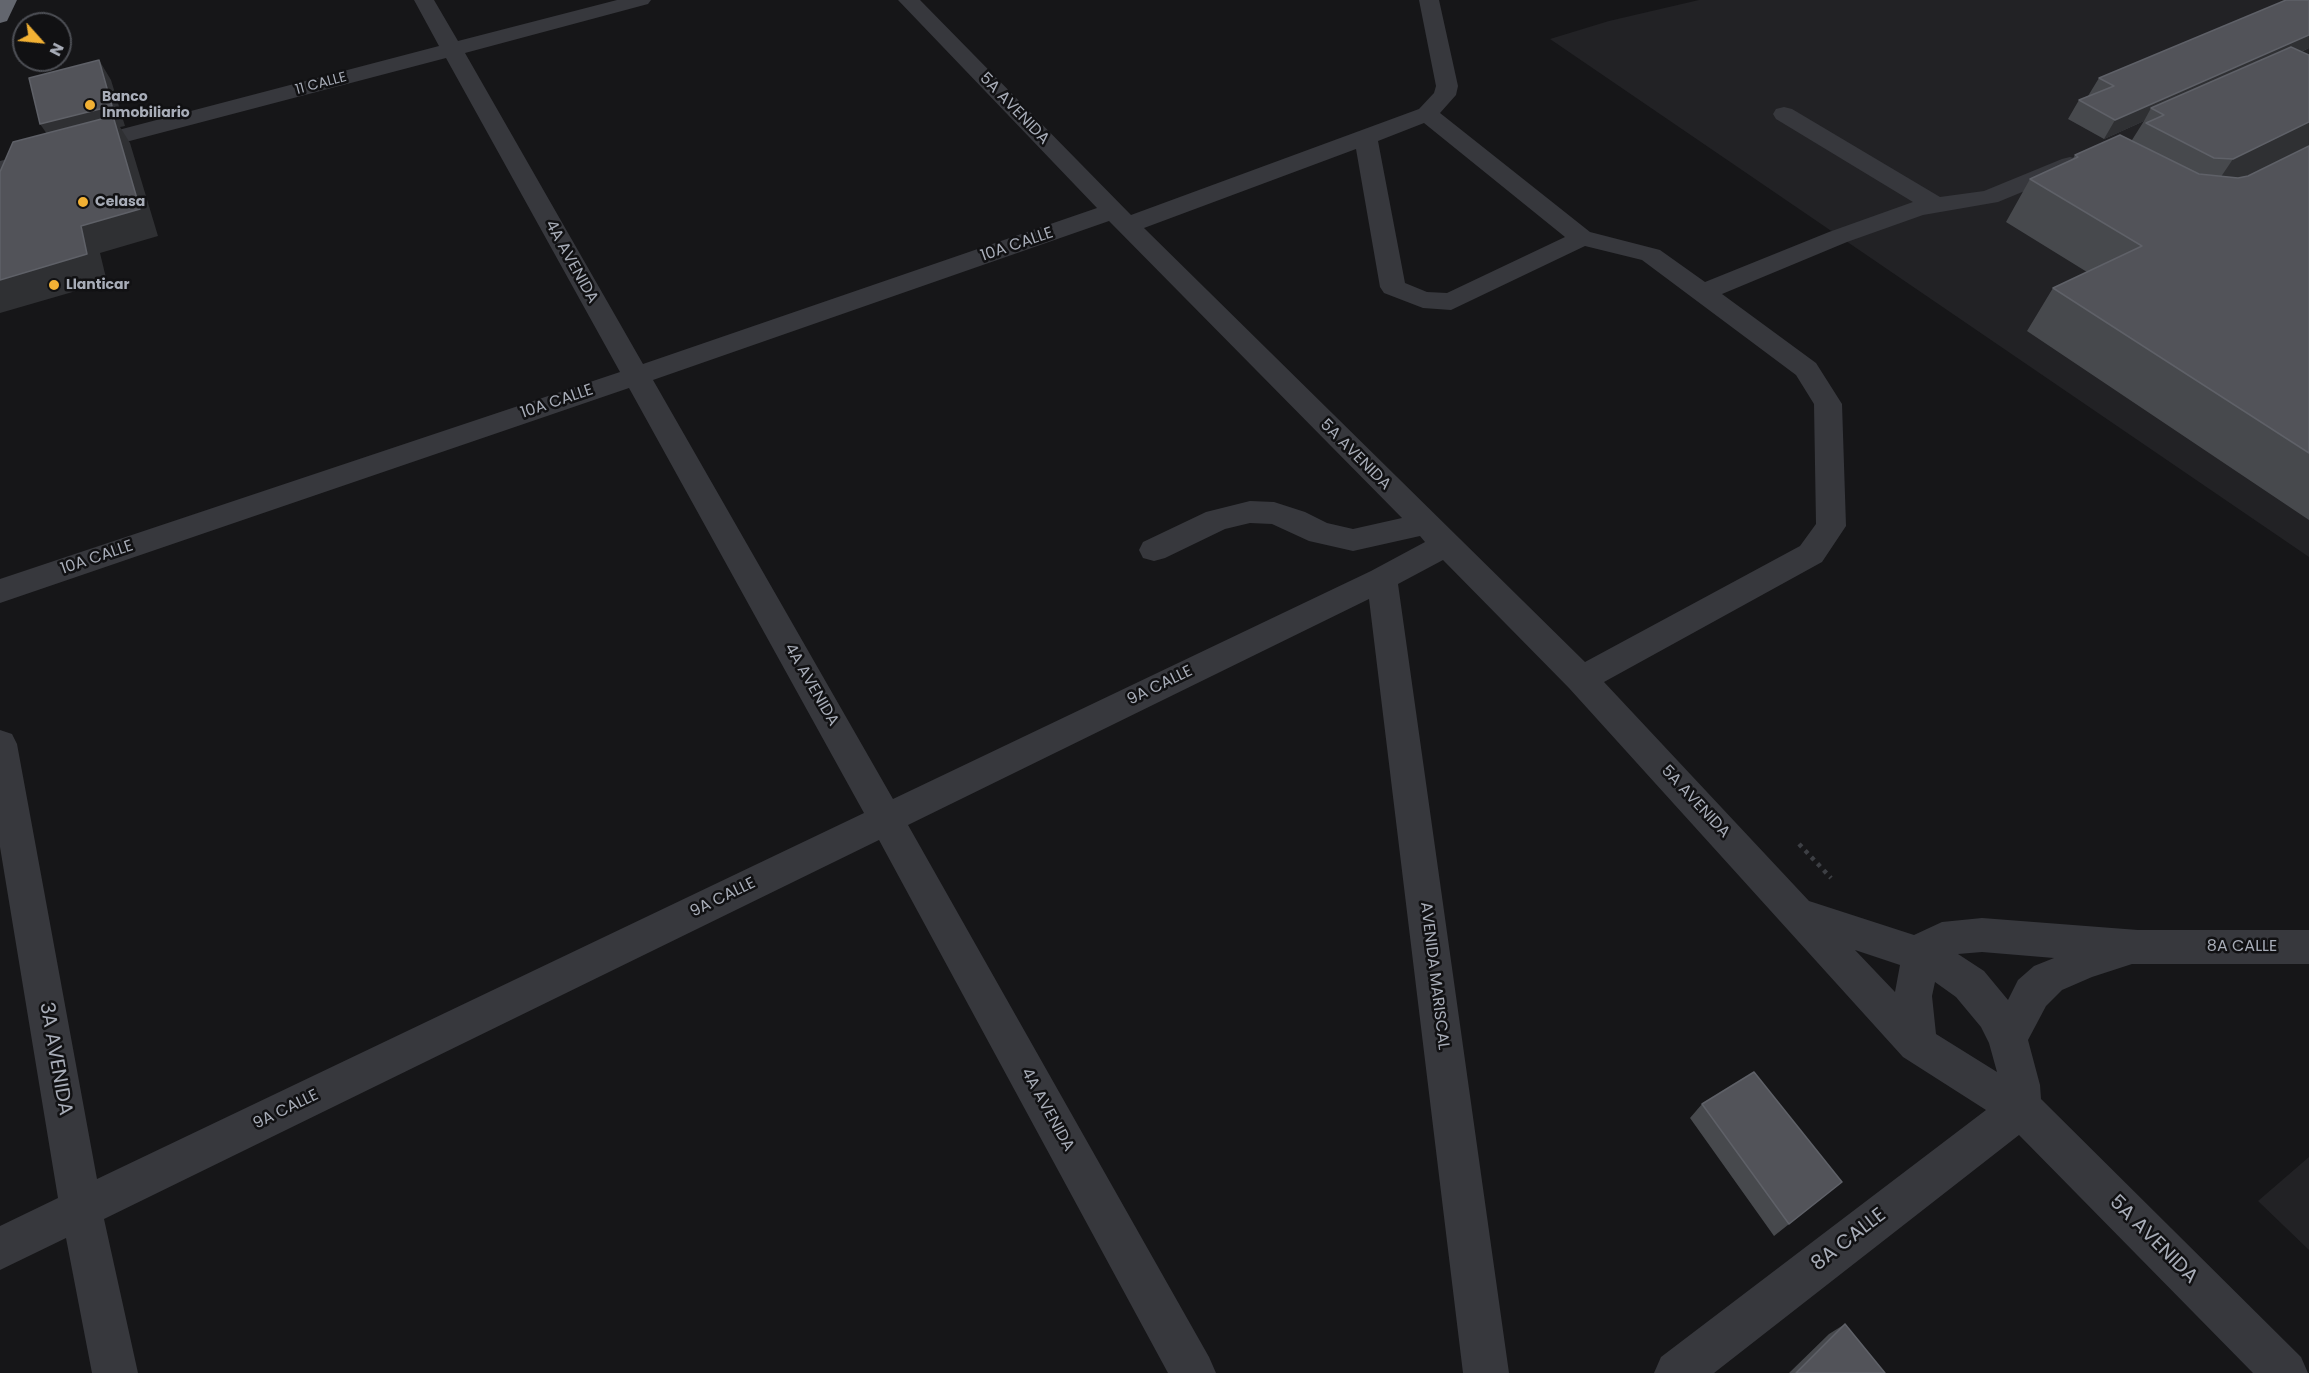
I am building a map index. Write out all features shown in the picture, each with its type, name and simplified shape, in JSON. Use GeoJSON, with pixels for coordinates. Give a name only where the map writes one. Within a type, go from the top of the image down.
{"type":"FeatureCollection","features":[{"type":"Feature","properties":{"kind":"highway"},"geometry":{"type":"LineString","coordinates":[[0,17],[7,0]]}},
{"type":"Feature","properties":{"kind":"street","name":"4A AVENIDA"},"geometry":{"type":"LineString","coordinates":[[424,0],[886,819],[1193,1373]]}},
{"type":"Feature","properties":{"kind":"street","name":"11 CALLE"},"geometry":{"type":"LineString","coordinates":[[0,168],[641,0]]}},
{"type":"Feature","properties":{"kind":"street","name":"5A AVENIDA"},"geometry":{"type":"LineString","coordinates":[[908,0],[1120,218],[1581,679],[1917,1044],[2021,1108],[2285,1373]]}},
{"type":"Feature","properties":{"kind":"street"},"geometry":{"type":"LineString","coordinates":[[1429,0],[1447,86],[1446,95],[1427,114],[1582,238],[1651,255],[1806,369],[1828,404],[1831,526],[1811,554],[1644,647],[1581,679]]}},
{"type":"Feature","properties":{"kind":"street","name":"10A CALLE"},"geometry":{"type":"LineString","coordinates":[[0,591],[636,376],[1120,218],[1184,206],[1427,114]]}},
{"type":"Feature","properties":{"kind":"street"},"geometry":{"type":"LineString","coordinates":[[1784,114],[1934,204]]}},
{"type":"Feature","properties":{"kind":"street"},"geometry":{"type":"LineString","coordinates":[[1365,136],[1393,287],[1423,300],[1451,302],[1582,238]]}},
{"type":"Feature","properties":{"kind":"street"},"geometry":{"type":"LineString","coordinates":[[1702,293],[1838,237],[1934,204],[1965,202],[1989,197],[2090,159]]}},
{"type":"Feature","properties":{"kind":"street"},"geometry":{"type":"LineString","coordinates":[[1154,550],[1217,520],[1250,512],[1274,513],[1320,533],[1353,540],[1435,535]]}},
{"type":"Feature","properties":{"kind":"street","name":"9A CALLE"},"geometry":{"type":"LineString","coordinates":[[0,1248],[1382,579],[1435,535]]}},
{"type":"Feature","properties":{"kind":"street","name":"AVENIDA MARISCAL"},"geometry":{"type":"LineString","coordinates":[[1382,579],[1486,1373]]}},
{"type":"Feature","properties":{"kind":"street","name":"3A AVENIDA"},"geometry":{"type":"LineString","coordinates":[[0,744],[81,1209],[115,1373]]}},
{"type":"Feature","properties":{"kind":"street","name":"5A AVENIDA"},"geometry":{"type":"LineString","coordinates":[[1798,914],[1922,955],[1942,964],[1970,984],[1995,1014],[2008,1039],[2020,1085],[2021,1108]]}},
{"type":"Feature","properties":{"kind":"street","name":"8A CALLE"},"geometry":{"type":"LineString","coordinates":[[1922,955],[1929,945],[1942,939],[1970,935],[2138,947],[2309,946]]}},
{"type":"Feature","properties":{"kind":"street","name":"8A CALLE"},"geometry":{"type":"LineString","coordinates":[[2008,1039],[2032,993],[2048,978],[2088,961],[2138,947]]}},
{"type":"Feature","properties":{"kind":"street"},"geometry":{"type":"LineString","coordinates":[[1917,1044],[1913,996],[1922,955]]}},
{"type":"Feature","properties":{"kind":"street","name":"8A CALLE"},"geometry":{"type":"LineString","coordinates":[[1677,1373],[2021,1108]]}},
{"type":"Feature","properties":{"kind":"path"},"geometry":{"type":"LineString","coordinates":[[1797,843],[1836,883]]}},
{"type":"Feature","properties":{"kind":"shaded area"},"geometry":{"type":"Polygon","coordinates":[[[1699,0],[2309,0],[2309,557],[1550,39],[1609,21],[1699,0]]]}},
{"type":"Feature","properties":{"kind":"shaded area"},"geometry":{"type":"Polygon","coordinates":[[[2309,1157],[2309,1250],[2258,1201],[2309,1157]]]}},
{"type":"Feature","properties":{"kind":"building"},"geometry":{"type":"Polygon","coordinates":[[[2286,0],[2309,0],[2309,35],[2115,120],[2079,100],[2114,86],[2099,78],[2286,0]]]}},
{"type":"Feature","properties":{"kind":"building"},"geometry":{"type":"Polygon","coordinates":[[[2291,47],[2309,55],[2309,122],[2233,159],[2214,158],[2146,123],[2164,115],[2151,108],[2291,47]]]}},
{"type":"Feature","properties":{"kind":"building"},"geometry":{"type":"Polygon","coordinates":[[[99,60],[112,106],[40,124],[29,78],[52,72],[72,72],[72,67],[99,60]]]}},
{"type":"Feature","properties":{"kind":"building","name":"Celasa"},"geometry":{"type":"Polygon","coordinates":[[[113,116],[140,209],[81,226],[87,254],[0,280],[0,172],[13,142],[113,116]]]}},
{"type":"Feature","properties":{"kind":"building"},"geometry":{"type":"Polygon","coordinates":[[[2120,135],[2199,174],[2238,178],[2248,176],[2309,146],[2309,453],[2053,288],[2142,246],[2030,179],[2120,135]]]}},
{"type":"Feature","properties":{"kind":"building"},"geometry":{"type":"Polygon","coordinates":[[[1754,1072],[1842,1182],[1789,1224],[1702,1104],[1754,1072]]]}},
{"type":"Feature","properties":{"kind":"building"},"geometry":{"type":"Polygon","coordinates":[[[1845,1324],[1885,1373],[1796,1373],[1845,1324]]]}},
{"type":"Feature","properties":{"kind":"place","name":"Banco Inmobiliario"},"geometry":{"type":"Point","coordinates":[90,105]}},
{"type":"Feature","properties":{"kind":"place","name":"Celasa"},"geometry":{"type":"Point","coordinates":[83,202]}},
{"type":"Feature","properties":{"kind":"place","name":"Llanticar"},"geometry":{"type":"Point","coordinates":[54,285]}}]}
